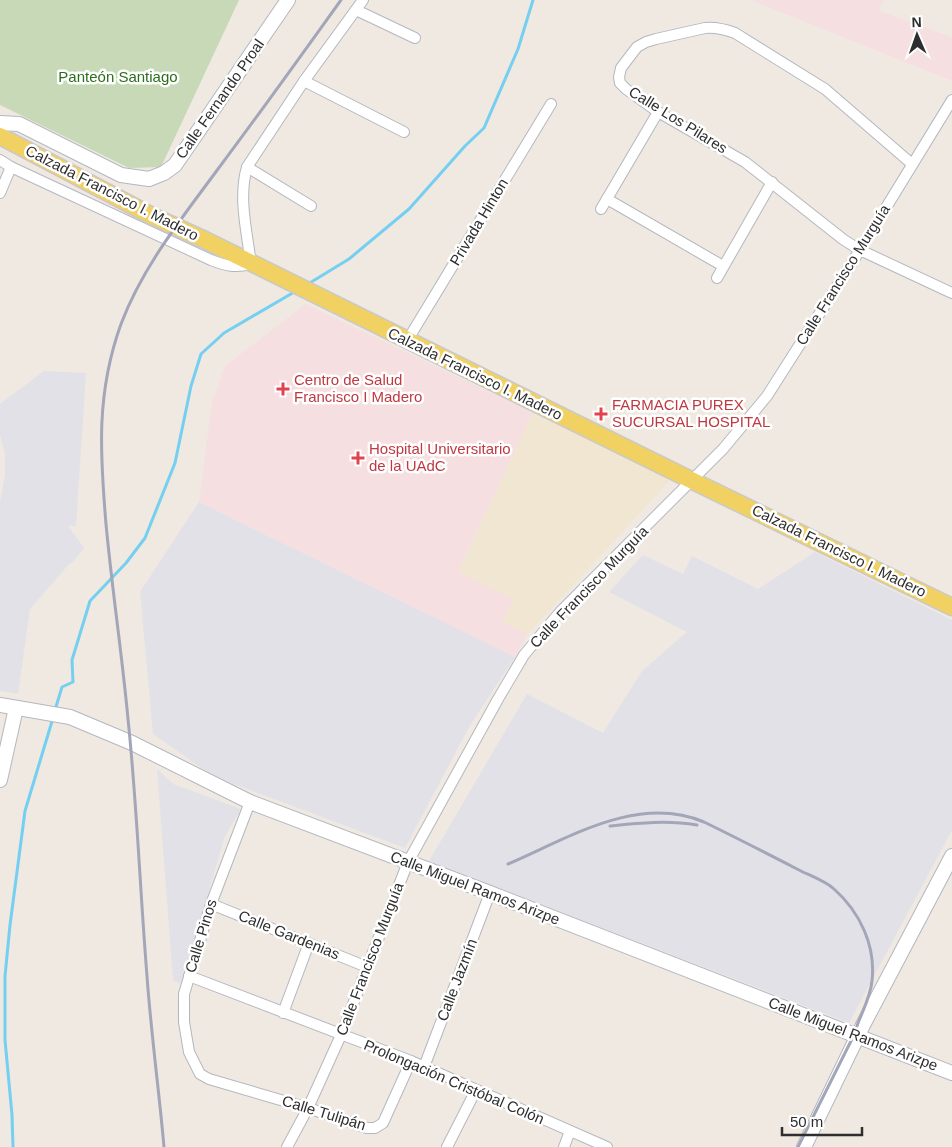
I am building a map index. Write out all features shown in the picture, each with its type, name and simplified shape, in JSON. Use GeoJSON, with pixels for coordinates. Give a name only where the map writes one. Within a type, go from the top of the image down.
{"type":"FeatureCollection","features":[{"type":"Feature","properties":{"kind":"main road","name":"Calle Fernando Proal"},"geometry":{"type":"LineString","coordinates":[[0,123],[19,124],[121,175],[149,179],[164,173],[175,165],[288,0]]}},
{"type":"Feature","properties":{"kind":"main road","name":"Calzada Francisco I. Madero"},"geometry":{"type":"LineString","coordinates":[[2,142],[150,215],[206,240],[251,264],[692,481],[952,606]]}},
{"type":"Feature","properties":{"kind":"main road","name":"Calle Miguel Ramos Arizpe"},"geometry":{"type":"LineString","coordinates":[[0,705],[70,717],[132,744],[250,802],[490,893],[952,1073]]}},
{"type":"Feature","properties":{"kind":"main road"},"geometry":{"type":"LineString","coordinates":[[0,780],[16,708]]}},
{"type":"Feature","properties":{"kind":"main road"},"geometry":{"type":"LineString","coordinates":[[804,1147],[858,1036],[952,856]]}},
{"type":"Feature","properties":{"kind":"street"},"geometry":{"type":"LineString","coordinates":[[0,160],[211,260],[228,267],[251,264],[242,194],[243,180],[247,167],[304,81],[363,0]]}},
{"type":"Feature","properties":{"kind":"street"},"geometry":{"type":"LineString","coordinates":[[356,10],[415,38]]}},
{"type":"Feature","properties":{"kind":"street","name":"Calle Los Pilares"},"geometry":{"type":"LineString","coordinates":[[912,164],[825,89],[735,33],[724,29],[715,27],[705,28],[646,42],[637,47],[621,68],[620,83],[626,89],[658,112],[724,148],[772,182],[844,240],[860,250],[952,293]]}},
{"type":"Feature","properties":{"kind":"street"},"geometry":{"type":"LineString","coordinates":[[304,81],[404,132]]}},
{"type":"Feature","properties":{"kind":"street","name":"Calle Francisco Murguía"},"geometry":{"type":"LineString","coordinates":[[287,1147],[308,1108],[341,1035],[408,862],[524,655],[560,612],[723,449],[767,396],[952,100]]}},
{"type":"Feature","properties":{"kind":"street","name":"Privada Hinton"},"geometry":{"type":"LineString","coordinates":[[407,341],[551,104]]}},
{"type":"Feature","properties":{"kind":"street"},"geometry":{"type":"LineString","coordinates":[[601,209],[658,112]]}},
{"type":"Feature","properties":{"kind":"street"},"geometry":{"type":"LineString","coordinates":[[0,193],[12,167]]}},
{"type":"Feature","properties":{"kind":"street"},"geometry":{"type":"LineString","coordinates":[[247,167],[311,206]]}},
{"type":"Feature","properties":{"kind":"street"},"geometry":{"type":"LineString","coordinates":[[717,278],[772,182]]}},
{"type":"Feature","properties":{"kind":"street"},"geometry":{"type":"LineString","coordinates":[[607,199],[723,266]]}},
{"type":"Feature","properties":{"kind":"street","name":"Calle Pinos"},"geometry":{"type":"LineString","coordinates":[[200,1074],[189,1052],[184,1022],[184,994],[211,904],[250,802]]}},
{"type":"Feature","properties":{"kind":"street","name":"Calle Jazmín"},"geometry":{"type":"LineString","coordinates":[[424,1067],[490,893]]}},
{"type":"Feature","properties":{"kind":"street","name":"Calle Gardenias"},"geometry":{"type":"LineString","coordinates":[[211,904],[367,967]]}},
{"type":"Feature","properties":{"kind":"street"},"geometry":{"type":"LineString","coordinates":[[283,1013],[309,944]]}},
{"type":"Feature","properties":{"kind":"street","name":"Prolongación Cristóbal Colón"},"geometry":{"type":"LineString","coordinates":[[189,976],[411,1061],[607,1147]]}},
{"type":"Feature","properties":{"kind":"street","name":"Calle Tulipán"},"geometry":{"type":"LineString","coordinates":[[200,1074],[225,1084],[308,1108],[367,1128],[375,1128],[384,1123],[411,1061]]}},
{"type":"Feature","properties":{"kind":"street"},"geometry":{"type":"LineString","coordinates":[[447,1147],[476,1090]]}},
{"type":"Feature","properties":{"kind":"street"},"geometry":{"type":"LineString","coordinates":[[564,1147],[570,1131]]}},
{"type":"Feature","properties":{"kind":"shaded area"},"geometry":{"type":"Polygon","coordinates":[[[751,0],[883,0],[879,11],[952,37],[952,81],[751,0]]]}},
{"type":"Feature","properties":{"kind":"shaded area","name":"Hospital Universitario de la UAdC"},"geometry":{"type":"Polygon","coordinates":[[[306,304],[533,413],[458,572],[514,600],[502,622],[528,634],[515,657],[199,502],[212,403],[225,366],[306,304]]]}},
{"type":"Feature","properties":{"kind":"shaded area"},"geometry":{"type":"Polygon","coordinates":[[[44,371],[86,373],[76,526],[68,526],[84,548],[30,609],[18,694],[0,691],[0,502],[5,475],[5,454],[0,435],[0,404],[44,371]]]}},
{"type":"Feature","properties":{"kind":"shaded area"},"geometry":{"type":"Polygon","coordinates":[[[533,413],[671,479],[528,634],[502,622],[514,600],[458,572],[533,413]]]}},
{"type":"Feature","properties":{"kind":"shaded area"},"geometry":{"type":"Polygon","coordinates":[[[199,502],[515,657],[469,727],[405,848],[213,776],[153,734],[140,592],[199,502]]]}},
{"type":"Feature","properties":{"kind":"shaded area"},"geometry":{"type":"Polygon","coordinates":[[[815,552],[952,620],[952,830],[849,1023],[429,861],[527,694],[603,733],[642,671],[687,632],[609,592],[643,555],[683,574],[692,556],[758,589],[815,552]]]}},
{"type":"Feature","properties":{"kind":"shaded area"},"geometry":{"type":"Polygon","coordinates":[[[157,769],[173,784],[241,809],[225,836],[181,984],[173,980],[157,769]]]}},
{"type":"Feature","properties":{"kind":"green space","name":"Panteón Santiago"},"geometry":{"type":"Polygon","coordinates":[[[0,0],[239,0],[161,167],[129,168],[0,105],[0,0]]]}},
{"type":"Feature","properties":{"kind":"waterway"},"geometry":{"type":"LineString","coordinates":[[308,284],[349,259],[409,209],[465,146],[484,128],[518,49],[533,0]]}},
{"type":"Feature","properties":{"kind":"waterway"},"geometry":{"type":"LineString","coordinates":[[55,710],[62,687],[73,682],[72,660],[90,601],[126,563],[145,538],[175,463],[191,386],[201,354],[224,333],[296,291]]}},
{"type":"Feature","properties":{"kind":"waterway"},"geometry":{"type":"LineString","coordinates":[[13,1147],[5,1040],[5,976],[25,811],[53,718]]}},
{"type":"Feature","properties":{"kind":"railway"},"geometry":{"type":"LineString","coordinates":[[164,1147],[149,997],[131,751],[108,548],[102,472],[102,423],[107,374],[121,324],[140,282],[152,262],[177,224],[341,0]]}},
{"type":"Feature","properties":{"kind":"railway"},"geometry":{"type":"LineString","coordinates":[[508,864],[579,832],[604,823],[629,816],[654,813],[679,815],[704,822],[821,880],[834,889],[851,908],[864,930],[871,955],[872,981],[869,995],[854,1035],[798,1147]]}},
{"type":"Feature","properties":{"kind":"railway"},"geometry":{"type":"LineString","coordinates":[[610,826],[664,822],[697,825]]}},
{"type":"Feature","properties":{"kind":"place","name":"Centro de Salud Francisco I Madero"},"geometry":{"type":"Point","coordinates":[283,389]}},
{"type":"Feature","properties":{"kind":"place","name":"FARMACIA PUREX SUCURSAL HOSPITAL"},"geometry":{"type":"Point","coordinates":[601,414]}},
{"type":"Feature","properties":{"kind":"place","name":"Hospital Universitario de la UAdC"},"geometry":{"type":"Point","coordinates":[358,458]}}]}
